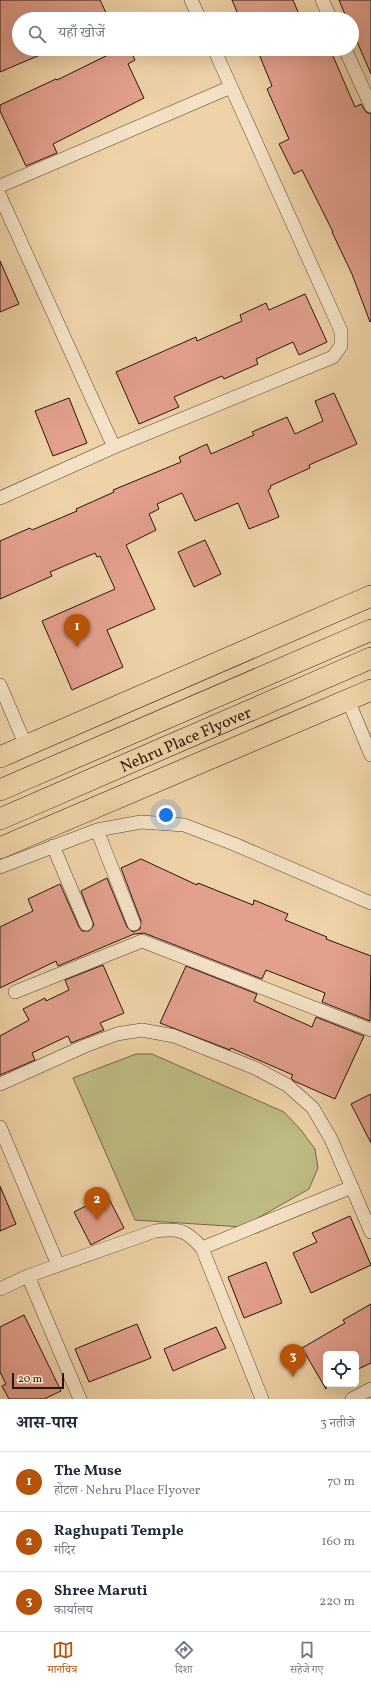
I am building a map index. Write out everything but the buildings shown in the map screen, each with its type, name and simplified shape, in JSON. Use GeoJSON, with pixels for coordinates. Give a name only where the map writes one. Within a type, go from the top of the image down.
{"type":"FeatureCollection","features":[{"type":"Feature","properties":{"kind":"main road"},"geometry":{"type":"LineString","coordinates":[[0,757],[371,596]]}},
{"type":"Feature","properties":{"kind":"main road","name":"Nehru Place Flyover"},"geometry":{"type":"LineString","coordinates":[[0,790],[371,630]]}},
{"type":"Feature","properties":{"kind":"main road","name":"Nehru Place Flyover"},"geometry":{"type":"LineString","coordinates":[[0,819],[371,658]]}},
{"type":"Feature","properties":{"kind":"main road"},"geometry":{"type":"LineString","coordinates":[[0,848],[371,690]]}},
{"type":"Feature","properties":{"kind":"street"},"geometry":{"type":"LineString","coordinates":[[191,0],[197,12]]}},
{"type":"Feature","properties":{"kind":"street"},"geometry":{"type":"LineString","coordinates":[[322,0],[328,12]]}},
{"type":"Feature","properties":{"kind":"street"},"geometry":{"type":"LineString","coordinates":[[0,498],[114,447],[333,357],[341,346],[341,331],[217,56]]}},
{"type":"Feature","properties":{"kind":"street"},"geometry":{"type":"LineString","coordinates":[[348,56],[371,106]]}},
{"type":"Feature","properties":{"kind":"street"},"geometry":{"type":"LineString","coordinates":[[0,186],[231,87]]}},
{"type":"Feature","properties":{"kind":"street"},"geometry":{"type":"LineString","coordinates":[[0,196],[114,447]]}},
{"type":"Feature","properties":{"kind":"street"},"geometry":{"type":"LineString","coordinates":[[0,685],[26,746]]}},
{"type":"Feature","properties":{"kind":"street"},"geometry":{"type":"LineString","coordinates":[[348,700],[371,755]]}},
{"type":"Feature","properties":{"kind":"street"},"geometry":{"type":"LineString","coordinates":[[0,866],[97,830],[141,822],[184,825],[234,844],[371,903]]}},
{"type":"Feature","properties":{"kind":"street"},"geometry":{"type":"LineString","coordinates":[[97,830],[134,924]]}},
{"type":"Feature","properties":{"kind":"street"},"geometry":{"type":"LineString","coordinates":[[53,846],[86,924]]}},
{"type":"Feature","properties":{"kind":"street"},"geometry":{"type":"LineString","coordinates":[[15,992],[142,941],[371,1030]]}},
{"type":"Feature","properties":{"kind":"street"},"geometry":{"type":"LineString","coordinates":[[0,1084],[85,1046],[117,1034],[142,1030],[174,1036],[255,1068],[287,1085],[313,1108],[331,1139],[371,1232]]}},
{"type":"Feature","properties":{"kind":"street"},"geometry":{"type":"LineString","coordinates":[[0,1127],[58,1265]]}},
{"type":"Feature","properties":{"kind":"street"},"geometry":{"type":"LineString","coordinates":[[202,1248],[352,1187]]}},
{"type":"Feature","properties":{"kind":"street"},"geometry":{"type":"LineString","coordinates":[[0,1289],[28,1276],[155,1231],[173,1229],[191,1236],[202,1248],[262,1399]]}},
{"type":"Feature","properties":{"kind":"street"},"geometry":{"type":"LineString","coordinates":[[28,1276],[80,1399]]}},
{"type":"Feature","properties":{"kind":"street"},"geometry":{"type":"LineString","coordinates":[[352,1399],[371,1389]]}},
{"type":"Feature","properties":{"kind":"shaded area"},"geometry":{"type":"Polygon","coordinates":[[[136,1054],[152,1054],[284,1112],[301,1130],[315,1149],[318,1168],[309,1189],[242,1227],[135,1220],[73,1078],[136,1054]]]}},
{"type":"Feature","properties":{"kind":"place","name":"The Muse"},"geometry":{"type":"Point","coordinates":[77,647]}},
{"type":"Feature","properties":{"kind":"place","name":"Raghupati Temple"},"geometry":{"type":"Point","coordinates":[97,1220]}},
{"type":"Feature","properties":{"kind":"place","name":"Shree Maruti"},"geometry":{"type":"Point","coordinates":[293,1377]}}]}
